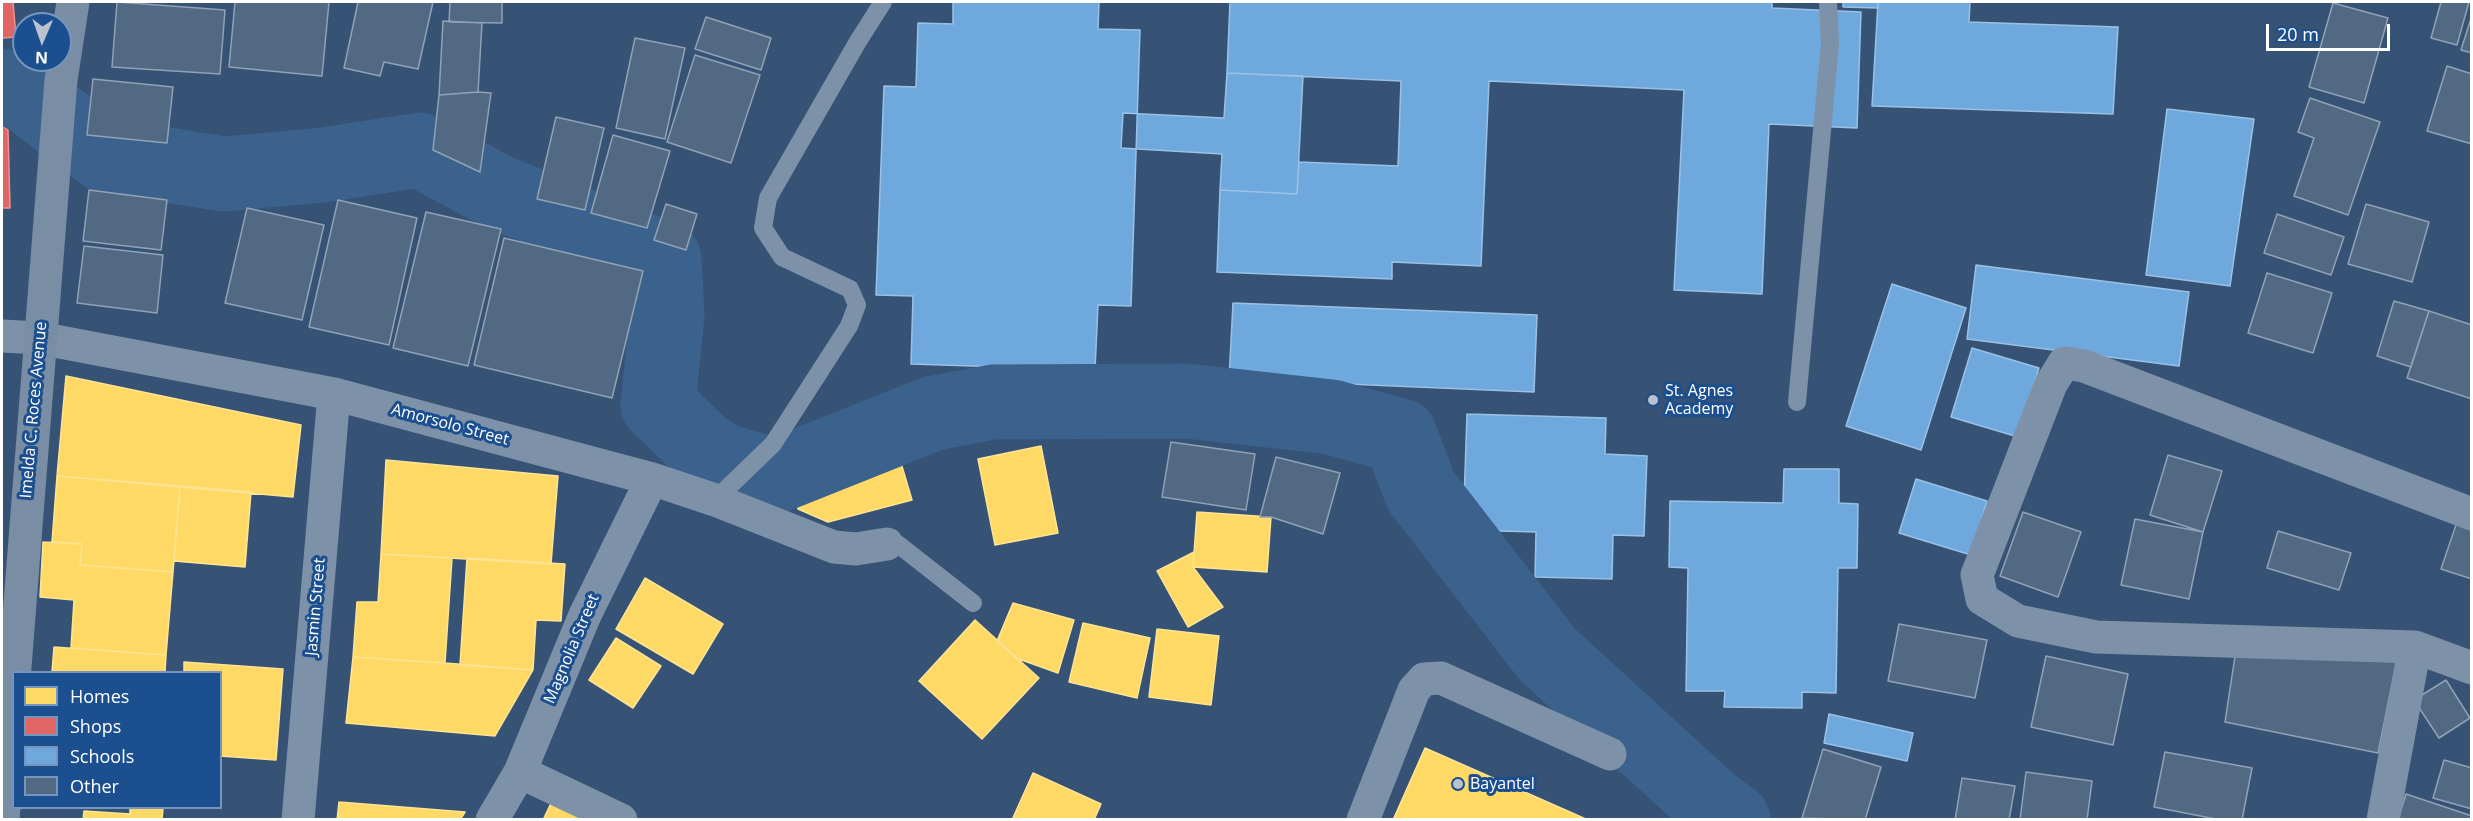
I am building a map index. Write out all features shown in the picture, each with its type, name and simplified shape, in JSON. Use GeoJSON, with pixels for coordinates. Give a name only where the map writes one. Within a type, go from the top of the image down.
{"type":"FeatureCollection","features":[{"type":"Feature","properties":{"kind":"main road","name":"Imelda C. Roces Avenue"},"geometry":{"type":"LineString","coordinates":[[14,671],[61,80],[73,2]]}},
{"type":"Feature","properties":{"kind":"main road","name":"Imelda C. Roces Avenue"},"geometry":{"type":"LineString","coordinates":[[3,819],[12,699]]}},
{"type":"Feature","properties":{"kind":"street","name":"Amorsolo Street"},"geometry":{"type":"LineString","coordinates":[[2,336],[39,338],[334,394],[652,479],[725,489],[834,547],[856,549],[887,544]]}},
{"type":"Feature","properties":{"kind":"street"},"geometry":{"type":"LineString","coordinates":[[2472,514],[2084,366],[2064,363],[2051,384],[1977,575],[1982,599],[2018,621],[2096,637],[2415,647],[2472,668]]}},
{"type":"Feature","properties":{"kind":"street","name":"Jasmin Street"},"geometry":{"type":"LineString","coordinates":[[298,819],[334,394]]}},
{"type":"Feature","properties":{"kind":"street","name":"Magnolia Street"},"geometry":{"type":"LineString","coordinates":[[492,819],[520,772],[585,615],[652,479]]}},
{"type":"Feature","properties":{"kind":"street"},"geometry":{"type":"LineString","coordinates":[[2383,819],[2415,647]]}},
{"type":"Feature","properties":{"kind":"street"},"geometry":{"type":"LineString","coordinates":[[1363,819],[1414,690],[1424,679],[1441,678],[1610,754]]}},
{"type":"Feature","properties":{"kind":"street"},"geometry":{"type":"LineString","coordinates":[[520,772],[621,819]]}},
{"type":"Feature","properties":{"kind":"lane"},"geometry":{"type":"LineString","coordinates":[[725,489],[773,444],[849,326],[857,305],[850,289],[782,256],[763,228],[768,198],[883,2]]}},
{"type":"Feature","properties":{"kind":"lane"},"geometry":{"type":"LineString","coordinates":[[1797,402],[1830,44],[1828,2]]}},
{"type":"Feature","properties":{"kind":"lane"},"geometry":{"type":"LineString","coordinates":[[887,544],[899,545],[973,603]]}},
{"type":"Feature","properties":{"kind":"building: Homes"},"geometry":{"type":"Polygon","coordinates":[[[66,376],[301,425],[293,497],[57,476],[66,376]]]}},
{"type":"Feature","properties":{"kind":"building: Homes"},"geometry":{"type":"Polygon","coordinates":[[[1041,446],[1058,533],[995,545],[978,459],[1041,446]]]}},
{"type":"Feature","properties":{"kind":"building: Homes"},"geometry":{"type":"Polygon","coordinates":[[[386,460],[558,476],[551,564],[381,554],[386,460]]]}},
{"type":"Feature","properties":{"kind":"building: Homes"},"geometry":{"type":"Polygon","coordinates":[[[901,463],[912,500],[828,522],[798,509],[795,496],[901,463]]]}},
{"type":"Feature","properties":{"kind":"building: Homes"},"geometry":{"type":"Polygon","coordinates":[[[57,476],[180,486],[173,572],[80,565],[82,544],[52,542],[57,476]]]}},
{"type":"Feature","properties":{"kind":"building: Homes"},"geometry":{"type":"Polygon","coordinates":[[[180,486],[251,492],[245,567],[174,561],[180,486]]]}},
{"type":"Feature","properties":{"kind":"building: Homes"},"geometry":{"type":"Polygon","coordinates":[[[1197,512],[1271,517],[1267,572],[1193,567],[1197,512]]]}},
{"type":"Feature","properties":{"kind":"building: Homes"},"geometry":{"type":"Polygon","coordinates":[[[43,542],[82,544],[80,565],[173,572],[166,655],[71,648],[74,600],[40,597],[43,542]]]}},
{"type":"Feature","properties":{"kind":"building: Homes"},"geometry":{"type":"Polygon","coordinates":[[[1194,552],[1193,567],[1223,607],[1188,627],[1157,571],[1194,552]]]}},
{"type":"Feature","properties":{"kind":"building: Homes"},"geometry":{"type":"Polygon","coordinates":[[[381,554],[452,558],[445,663],[353,657],[357,602],[378,602],[381,554]]]}},
{"type":"Feature","properties":{"kind":"building: Homes"},"geometry":{"type":"Polygon","coordinates":[[[467,558],[565,564],[561,621],[536,620],[533,670],[460,665],[467,558]]]}},
{"type":"Feature","properties":{"kind":"building: Homes"},"geometry":{"type":"Polygon","coordinates":[[[645,578],[723,624],[693,674],[616,629],[645,578]]]}},
{"type":"Feature","properties":{"kind":"building: Homes"},"geometry":{"type":"Polygon","coordinates":[[[1013,603],[1074,620],[1058,673],[1016,658],[997,641],[1013,603]]]}},
{"type":"Feature","properties":{"kind":"building: Homes"},"geometry":{"type":"Polygon","coordinates":[[[975,620],[1039,678],[982,739],[919,681],[975,620]]]}},
{"type":"Feature","properties":{"kind":"building: Homes"},"geometry":{"type":"Polygon","coordinates":[[[1083,623],[1150,638],[1137,698],[1069,682],[1083,623]]]}},
{"type":"Feature","properties":{"kind":"building: Homes"},"geometry":{"type":"Polygon","coordinates":[[[1157,629],[1219,636],[1211,705],[1149,697],[1157,629]]]}},
{"type":"Feature","properties":{"kind":"building: Homes"},"geometry":{"type":"Polygon","coordinates":[[[616,638],[661,666],[633,708],[589,680],[616,638]]]}},
{"type":"Feature","properties":{"kind":"building: Homes"},"geometry":{"type":"Polygon","coordinates":[[[54,647],[166,655],[165,671],[52,671],[54,647]]]}},
{"type":"Feature","properties":{"kind":"building: Homes"},"geometry":{"type":"Polygon","coordinates":[[[353,657],[533,670],[495,736],[346,723],[353,657]]]}},
{"type":"Feature","properties":{"kind":"building: Homes"},"geometry":{"type":"Polygon","coordinates":[[[184,662],[283,669],[276,760],[222,756],[222,671],[184,671],[184,662]]]}},
{"type":"Feature","properties":{"kind":"building: Homes","name":"Bayantel"},"geometry":{"type":"Polygon","coordinates":[[[1425,748],[1588,820],[1393,820],[1425,748]]]}},
{"type":"Feature","properties":{"kind":"building: Homes"},"geometry":{"type":"Polygon","coordinates":[[[1033,773],[1101,804],[1094,820],[1012,820],[1033,773]]]}},
{"type":"Feature","properties":{"kind":"building: Homes"},"geometry":{"type":"Polygon","coordinates":[[[553,799],[598,820],[543,820],[553,799]]]}},
{"type":"Feature","properties":{"kind":"building: Homes"},"geometry":{"type":"Polygon","coordinates":[[[339,802],[465,812],[460,820],[337,820],[339,802]]]}},
{"type":"Feature","properties":{"kind":"building: Homes"},"geometry":{"type":"Polygon","coordinates":[[[130,809],[163,809],[162,820],[83,820],[84,811],[130,814],[130,809]]]}},
{"type":"Feature","properties":{"kind":"building: Shops"},"geometry":{"type":"Polygon","coordinates":[[[2,2],[13,2],[12,37],[2,38],[2,2]]]}},
{"type":"Feature","properties":{"kind":"building: Shops"},"geometry":{"type":"Polygon","coordinates":[[[2,126],[8,130],[10,208],[2,208],[2,126]]]}},
{"type":"Feature","properties":{"kind":"building: Schools"},"geometry":{"type":"Polygon","coordinates":[[[953,2],[1099,2],[1098,29],[1140,30],[1131,306],[1098,305],[1095,370],[911,364],[913,296],[876,295],[884,86],[916,87],[918,23],[953,24],[953,2]]]}},
{"type":"Feature","properties":{"kind":"building: Schools"},"geometry":{"type":"Polygon","coordinates":[[[1230,2],[1772,2],[1772,8],[1861,12],[1857,128],[1769,124],[1762,294],[1674,290],[1684,90],[1489,81],[1481,266],[1392,262],[1392,279],[1217,272],[1220,190],[1297,194],[1299,162],[1398,166],[1401,81],[1227,73],[1230,2]]]}},
{"type":"Feature","properties":{"kind":"building: Schools"},"geometry":{"type":"Polygon","coordinates":[[[1843,2],[1878,2],[1878,8],[1843,7],[1843,2]]]}},
{"type":"Feature","properties":{"kind":"building: Schools"},"geometry":{"type":"Polygon","coordinates":[[[1878,2],[1970,2],[1969,22],[2118,27],[2113,114],[1872,106],[1878,2]]]}},
{"type":"Feature","properties":{"kind":"building: Schools"},"geometry":{"type":"Polygon","coordinates":[[[1227,73],[1303,76],[1297,194],[1220,190],[1222,154],[1121,148],[1123,113],[1224,118],[1227,73]]]}},
{"type":"Feature","properties":{"kind":"building: Schools"},"geometry":{"type":"Polygon","coordinates":[[[2167,109],[2254,119],[2230,286],[2146,275],[2167,109]]]}},
{"type":"Feature","properties":{"kind":"building: Schools"},"geometry":{"type":"Polygon","coordinates":[[[1976,265],[2189,292],[2179,366],[1967,339],[1976,265]]]}},
{"type":"Feature","properties":{"kind":"building: Schools"},"geometry":{"type":"Polygon","coordinates":[[[1892,284],[1966,308],[1921,450],[1846,426],[1892,284]]]}},
{"type":"Feature","properties":{"kind":"building: Schools"},"geometry":{"type":"Polygon","coordinates":[[[1233,303],[1537,315],[1534,392],[1229,379],[1233,303]]]}},
{"type":"Feature","properties":{"kind":"building: Schools"},"geometry":{"type":"Polygon","coordinates":[[[1972,348],[2039,368],[2018,437],[1951,417],[1972,348]]]}},
{"type":"Feature","properties":{"kind":"building: Schools"},"geometry":{"type":"Polygon","coordinates":[[[1467,414],[1606,418],[1605,454],[1647,456],[1644,536],[1613,535],[1612,579],[1535,577],[1536,532],[1463,530],[1467,414]]]}},
{"type":"Feature","properties":{"kind":"building: Schools"},"geometry":{"type":"Polygon","coordinates":[[[1784,469],[1839,469],[1839,503],[1858,504],[1857,568],[1838,568],[1836,693],[1802,692],[1802,708],[1724,707],[1725,691],[1686,691],[1688,568],[1669,567],[1670,501],[1783,503],[1784,469]]]}},
{"type":"Feature","properties":{"kind":"building: Schools"},"geometry":{"type":"Polygon","coordinates":[[[1916,479],[1987,501],[1971,555],[1899,533],[1916,479]]]}},
{"type":"Feature","properties":{"kind":"building: Schools"},"geometry":{"type":"Polygon","coordinates":[[[1829,714],[1913,733],[1907,761],[1824,743],[1829,714]]]}},
{"type":"Feature","properties":{"kind":"building: Other"},"geometry":{"type":"Polygon","coordinates":[[[117,2],[225,10],[220,74],[112,67],[117,2]]]}},
{"type":"Feature","properties":{"kind":"building: Other"},"geometry":{"type":"Polygon","coordinates":[[[235,2],[329,2],[322,76],[229,67],[235,2]]]}},
{"type":"Feature","properties":{"kind":"building: Other"},"geometry":{"type":"Polygon","coordinates":[[[358,2],[433,2],[418,69],[384,62],[380,76],[344,68],[358,2]]]}},
{"type":"Feature","properties":{"kind":"building: Other"},"geometry":{"type":"Polygon","coordinates":[[[450,2],[502,2],[502,23],[449,22],[450,2]]]}},
{"type":"Feature","properties":{"kind":"building: Other"},"geometry":{"type":"Polygon","coordinates":[[[2441,2],[2469,2],[2457,45],[2431,38],[2441,2]]]}},
{"type":"Feature","properties":{"kind":"building: Other"},"geometry":{"type":"Polygon","coordinates":[[[2333,3],[2388,18],[2364,103],[2309,87],[2333,3]]]}},
{"type":"Feature","properties":{"kind":"building: Other"},"geometry":{"type":"Polygon","coordinates":[[[2472,15],[2472,53],[2461,50],[2472,15]]]}},
{"type":"Feature","properties":{"kind":"building: Other"},"geometry":{"type":"Polygon","coordinates":[[[706,17],[771,38],[761,70],[695,49],[706,17]]]}},
{"type":"Feature","properties":{"kind":"building: Other"},"geometry":{"type":"Polygon","coordinates":[[[443,21],[482,23],[478,92],[439,95],[443,21]]]}},
{"type":"Feature","properties":{"kind":"building: Other"},"geometry":{"type":"Polygon","coordinates":[[[635,38],[685,48],[665,139],[616,128],[635,38]]]}},
{"type":"Feature","properties":{"kind":"building: Other"},"geometry":{"type":"Polygon","coordinates":[[[695,55],[760,75],[731,163],[667,142],[695,55]]]}},
{"type":"Feature","properties":{"kind":"building: Other"},"geometry":{"type":"Polygon","coordinates":[[[2447,66],[2472,74],[2472,144],[2427,131],[2447,66]]]}},
{"type":"Feature","properties":{"kind":"building: Other"},"geometry":{"type":"Polygon","coordinates":[[[93,79],[173,87],[167,143],[87,135],[93,79]]]}},
{"type":"Feature","properties":{"kind":"building: Other"},"geometry":{"type":"Polygon","coordinates":[[[491,93],[480,172],[433,150],[439,95],[491,93]]]}},
{"type":"Feature","properties":{"kind":"building: Other"},"geometry":{"type":"Polygon","coordinates":[[[2310,98],[2380,122],[2348,215],[2294,196],[2314,138],[2298,132],[2310,98]]]}},
{"type":"Feature","properties":{"kind":"building: Other"},"geometry":{"type":"Polygon","coordinates":[[[556,117],[604,128],[585,210],[537,199],[556,117]]]}},
{"type":"Feature","properties":{"kind":"building: Other"},"geometry":{"type":"Polygon","coordinates":[[[613,135],[670,151],[647,228],[591,213],[613,135]]]}},
{"type":"Feature","properties":{"kind":"building: Other"},"geometry":{"type":"Polygon","coordinates":[[[89,190],[167,200],[161,250],[83,241],[89,190]]]}},
{"type":"Feature","properties":{"kind":"building: Other"},"geometry":{"type":"Polygon","coordinates":[[[338,200],[417,218],[389,345],[309,327],[338,200]]]}},
{"type":"Feature","properties":{"kind":"building: Other"},"geometry":{"type":"Polygon","coordinates":[[[666,204],[697,214],[686,250],[654,240],[666,204]]]}},
{"type":"Feature","properties":{"kind":"building: Other"},"geometry":{"type":"Polygon","coordinates":[[[2366,204],[2429,222],[2412,282],[2348,264],[2366,204]]]}},
{"type":"Feature","properties":{"kind":"building: Other"},"geometry":{"type":"Polygon","coordinates":[[[247,208],[324,225],[302,320],[225,303],[247,208]]]}},
{"type":"Feature","properties":{"kind":"building: Other"},"geometry":{"type":"Polygon","coordinates":[[[426,212],[501,229],[468,366],[393,348],[426,212]]]}},
{"type":"Feature","properties":{"kind":"building: Other"},"geometry":{"type":"Polygon","coordinates":[[[2277,214],[2344,237],[2331,275],[2264,253],[2277,214]]]}},
{"type":"Feature","properties":{"kind":"building: Other"},"geometry":{"type":"Polygon","coordinates":[[[504,238],[643,271],[612,398],[474,365],[504,238]]]}},
{"type":"Feature","properties":{"kind":"building: Other"},"geometry":{"type":"Polygon","coordinates":[[[84,246],[163,255],[157,313],[77,303],[84,246]]]}},
{"type":"Feature","properties":{"kind":"building: Other"},"geometry":{"type":"Polygon","coordinates":[[[2267,273],[2332,293],[2313,353],[2248,333],[2267,273]]]}},
{"type":"Feature","properties":{"kind":"building: Other"},"geometry":{"type":"Polygon","coordinates":[[[2394,301],[2429,311],[2411,367],[2377,356],[2394,301]]]}},
{"type":"Feature","properties":{"kind":"building: Other"},"geometry":{"type":"Polygon","coordinates":[[[2429,311],[2472,325],[2472,399],[2407,378],[2429,311]]]}},
{"type":"Feature","properties":{"kind":"building: Other"},"geometry":{"type":"Polygon","coordinates":[[[1171,442],[1255,454],[1246,510],[1162,497],[1171,442]]]}},
{"type":"Feature","properties":{"kind":"building: Other"},"geometry":{"type":"Polygon","coordinates":[[[2168,455],[2222,471],[2203,532],[2150,515],[2168,455]]]}},
{"type":"Feature","properties":{"kind":"building: Other"},"geometry":{"type":"Polygon","coordinates":[[[1276,457],[1340,473],[1323,534],[1271,517],[1260,517],[1276,457]]]}},
{"type":"Feature","properties":{"kind":"building: Other"},"geometry":{"type":"Polygon","coordinates":[[[2023,512],[2081,532],[2058,597],[2000,576],[2023,512]]]}},
{"type":"Feature","properties":{"kind":"building: Other"},"geometry":{"type":"Polygon","coordinates":[[[2135,519],[2203,532],[2189,599],[2121,585],[2135,519]]]}},
{"type":"Feature","properties":{"kind":"building: Other"},"geometry":{"type":"Polygon","coordinates":[[[2458,519],[2472,523],[2472,579],[2441,569],[2458,519]]]}},
{"type":"Feature","properties":{"kind":"building: Other"},"geometry":{"type":"Polygon","coordinates":[[[2278,531],[2351,553],[2339,590],[2267,568],[2278,531]]]}},
{"type":"Feature","properties":{"kind":"building: Other"},"geometry":{"type":"Polygon","coordinates":[[[1899,624],[1987,640],[1975,698],[1888,681],[1899,624]]]}},
{"type":"Feature","properties":{"kind":"building: Other"},"geometry":{"type":"Polygon","coordinates":[[[2046,656],[2128,674],[2113,745],[2031,727],[2046,656]]]}},
{"type":"Feature","properties":{"kind":"building: Other"},"geometry":{"type":"Polygon","coordinates":[[[2235,656],[2397,659],[2378,753],[2225,722],[2235,656]]]}},
{"type":"Feature","properties":{"kind":"building: Other"},"geometry":{"type":"Polygon","coordinates":[[[2446,680],[2470,718],[2439,738],[2414,700],[2446,680]]]}},
{"type":"Feature","properties":{"kind":"building: Other"},"geometry":{"type":"Polygon","coordinates":[[[1823,749],[1881,767],[1865,820],[1802,818],[1823,749]]]}},
{"type":"Feature","properties":{"kind":"building: Other"},"geometry":{"type":"Polygon","coordinates":[[[2165,752],[2252,768],[2242,820],[2221,820],[2154,807],[2165,752]]]}},
{"type":"Feature","properties":{"kind":"building: Other"},"geometry":{"type":"Polygon","coordinates":[[[2444,760],[2472,768],[2472,809],[2433,798],[2444,760]]]}},
{"type":"Feature","properties":{"kind":"building: Other"},"geometry":{"type":"Polygon","coordinates":[[[2026,772],[2092,781],[2087,820],[2020,820],[2026,772]]]}},
{"type":"Feature","properties":{"kind":"building: Other"},"geometry":{"type":"Polygon","coordinates":[[[1962,778],[2015,786],[2009,820],[1955,820],[1962,778]]]}},
{"type":"Feature","properties":{"kind":"building: Other"},"geometry":{"type":"Polygon","coordinates":[[[2406,794],[2472,816],[2472,820],[2398,820],[2406,794]]]}},
{"type":"Feature","properties":{"kind":"waterway"},"geometry":{"type":"LineString","coordinates":[[2,86],[27,96],[105,155],[224,174],[323,165],[420,150],[496,191],[664,259],[667,315],[658,405],[705,450],[724,461],[776,476],[934,413],[993,402],[1187,401],[1331,417],[1400,436],[1421,491],[1547,654],[1711,804],[1733,820]]}},
{"type":"Feature","properties":{"kind":"place","name":"St. Agnes Academy"},"geometry":{"type":"Point","coordinates":[1653,400]}},
{"type":"Feature","properties":{"kind":"place","name":"Bayantel"},"geometry":{"type":"Point","coordinates":[1458,784]}}]}
